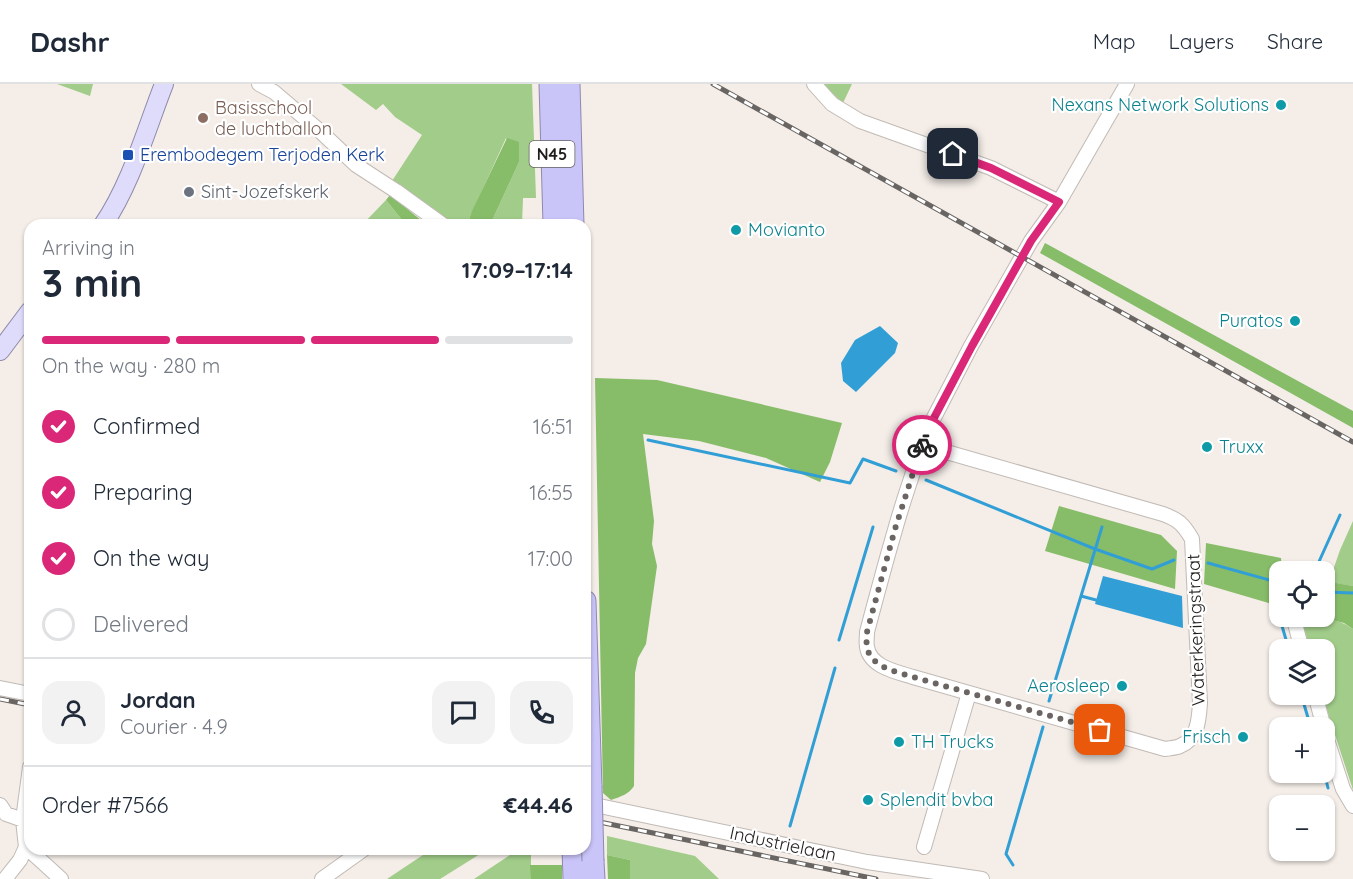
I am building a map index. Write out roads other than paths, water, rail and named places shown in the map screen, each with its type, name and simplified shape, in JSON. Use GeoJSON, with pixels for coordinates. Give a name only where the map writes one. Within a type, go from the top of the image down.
{"type":"FeatureCollection","features":[{"type":"Feature","properties":{"kind":"highway","name":"N45"},"geometry":{"type":"LineString","coordinates":[[550,84],[554,219]]}},
{"type":"Feature","properties":{"kind":"highway","name":"N45"},"geometry":{"type":"LineString","coordinates":[[569,84],[573,219]]}},
{"type":"Feature","properties":{"kind":"highway"},"geometry":{"type":"LineString","coordinates":[[574,879],[583,861]]}},
{"type":"Feature","properties":{"kind":"main road"},"geometry":{"type":"LineString","coordinates":[[107,219],[122,191],[165,84]]}},
{"type":"Feature","properties":{"kind":"main road"},"geometry":{"type":"LineString","coordinates":[[0,351],[24,319]]}},
{"type":"Feature","properties":{"kind":"street"},"geometry":{"type":"LineString","coordinates":[[259,84],[274,92],[356,165],[435,219]]}},
{"type":"Feature","properties":{"kind":"street"},"geometry":{"type":"LineString","coordinates":[[814,84],[832,104],[860,121],[991,168],[1059,202],[1127,84]]}},
{"type":"Feature","properties":{"kind":"street","name":"Waterkeringstraat"},"geometry":{"type":"LineString","coordinates":[[922,445],[1178,519],[1192,539],[1200,703],[1199,720],[1191,740],[1180,746],[1165,749],[886,668],[875,662],[867,649],[867,632],[892,541],[922,445],[926,433],[1031,241],[1059,202]]}},
{"type":"Feature","properties":{"kind":"street"},"geometry":{"type":"LineString","coordinates":[[0,688],[24,693]]}},
{"type":"Feature","properties":{"kind":"street"},"geometry":{"type":"LineString","coordinates":[[924,847],[969,693]]}},
{"type":"Feature","properties":{"kind":"street"},"geometry":{"type":"LineString","coordinates":[[1335,764],[1343,789],[1353,806]]}},
{"type":"Feature","properties":{"kind":"street","name":"Industrielaan"},"geometry":{"type":"LineString","coordinates":[[591,795],[867,862],[982,879]]}},
{"type":"Feature","properties":{"kind":"street"},"geometry":{"type":"LineString","coordinates":[[0,805],[6,814],[23,820]]}},
{"type":"Feature","properties":{"kind":"street"},"geometry":{"type":"LineString","coordinates":[[24,812],[24,829]]}},
{"type":"Feature","properties":{"kind":"street"},"geometry":{"type":"LineString","coordinates":[[5,879],[24,851]]}},
{"type":"Feature","properties":{"kind":"street"},"geometry":{"type":"LineString","coordinates":[[35,855],[61,879]]}},
{"type":"Feature","properties":{"kind":"street"},"geometry":{"type":"LineString","coordinates":[[322,879],[356,855]]}},
{"type":"Feature","properties":{"kind":"water"},"geometry":{"type":"Polygon","coordinates":[[[880,326],[898,343],[895,353],[856,392],[843,381],[841,363],[855,340],[880,326]]]}},
{"type":"Feature","properties":{"kind":"water"},"geometry":{"type":"Polygon","coordinates":[[[1103,576],[1182,596],[1183,628],[1095,604],[1103,576]]]}},
{"type":"Feature","properties":{"kind":"waterway"},"geometry":{"type":"LineString","coordinates":[[648,440],[850,483],[863,459],[896,471]]}},
{"type":"Feature","properties":{"kind":"waterway"},"geometry":{"type":"LineString","coordinates":[[926,480],[1095,549],[1152,569],[1174,560]]}},
{"type":"Feature","properties":{"kind":"waterway"},"geometry":{"type":"LineString","coordinates":[[1319,561],[1340,515]]}},
{"type":"Feature","properties":{"kind":"waterway"},"geometry":{"type":"LineString","coordinates":[[839,640],[873,527]]}},
{"type":"Feature","properties":{"kind":"waterway"},"geometry":{"type":"LineString","coordinates":[[1081,596],[1102,527]]}},
{"type":"Feature","properties":{"kind":"waterway"},"geometry":{"type":"LineString","coordinates":[[1208,563],[1269,580]]}},
{"type":"Feature","properties":{"kind":"waterway"},"geometry":{"type":"LineString","coordinates":[[1335,592],[1353,593]]}},
{"type":"Feature","properties":{"kind":"waterway"},"geometry":{"type":"LineString","coordinates":[[1049,701],[1081,596],[1096,600]]}},
{"type":"Feature","properties":{"kind":"waterway"},"geometry":{"type":"LineString","coordinates":[[1282,627],[1286,639]]}},
{"type":"Feature","properties":{"kind":"waterway"},"geometry":{"type":"LineString","coordinates":[[790,826],[835,668]]}},
{"type":"Feature","properties":{"kind":"waterway"},"geometry":{"type":"LineString","coordinates":[[1304,705],[1308,717]]}},
{"type":"Feature","properties":{"kind":"waterway"},"geometry":{"type":"LineString","coordinates":[[1013,865],[1006,854],[1043,727]]}},
{"type":"Feature","properties":{"kind":"waterway"},"geometry":{"type":"LineString","coordinates":[[1327,783],[1328,788]]}},
{"type":"Feature","properties":{"kind":"railway"},"geometry":{"type":"LineString","coordinates":[[713,84],[1353,442]]}},
{"type":"Feature","properties":{"kind":"railway"},"geometry":{"type":"LineString","coordinates":[[0,699],[24,704]]}},
{"type":"Feature","properties":{"kind":"railway"},"geometry":{"type":"LineString","coordinates":[[591,820],[876,879]]}},
{"type":"Feature","properties":{"kind":"place","name":"Nexans Network Solutions"},"geometry":{"type":"Point","coordinates":[1281,105]}},
{"type":"Feature","properties":{"kind":"place","name":"Basisschool de luchtballon"},"geometry":{"type":"Point","coordinates":[203,118]}},
{"type":"Feature","properties":{"kind":"place","name":"Erembodegem Terjoden Kerk"},"geometry":{"type":"Point","coordinates":[128,155]}},
{"type":"Feature","properties":{"kind":"place","name":"Sint-Jozefskerk"},"geometry":{"type":"Point","coordinates":[189,192]}},
{"type":"Feature","properties":{"kind":"place","name":"Movianto"},"geometry":{"type":"Point","coordinates":[736,230]}},
{"type":"Feature","properties":{"kind":"place","name":"Puratos"},"geometry":{"type":"Point","coordinates":[1295,321]}},
{"type":"Feature","properties":{"kind":"place","name":"Truxx"},"geometry":{"type":"Point","coordinates":[1207,447]}},
{"type":"Feature","properties":{"kind":"place","name":"Aerosleep"},"geometry":{"type":"Point","coordinates":[1122,686]}},
{"type":"Feature","properties":{"kind":"place","name":"Frisch"},"geometry":{"type":"Point","coordinates":[1243,737]}},
{"type":"Feature","properties":{"kind":"place","name":"TH Trucks"},"geometry":{"type":"Point","coordinates":[899,742]}},
{"type":"Feature","properties":{"kind":"place","name":"Splendit bvba"},"geometry":{"type":"Point","coordinates":[868,800]}}]}
